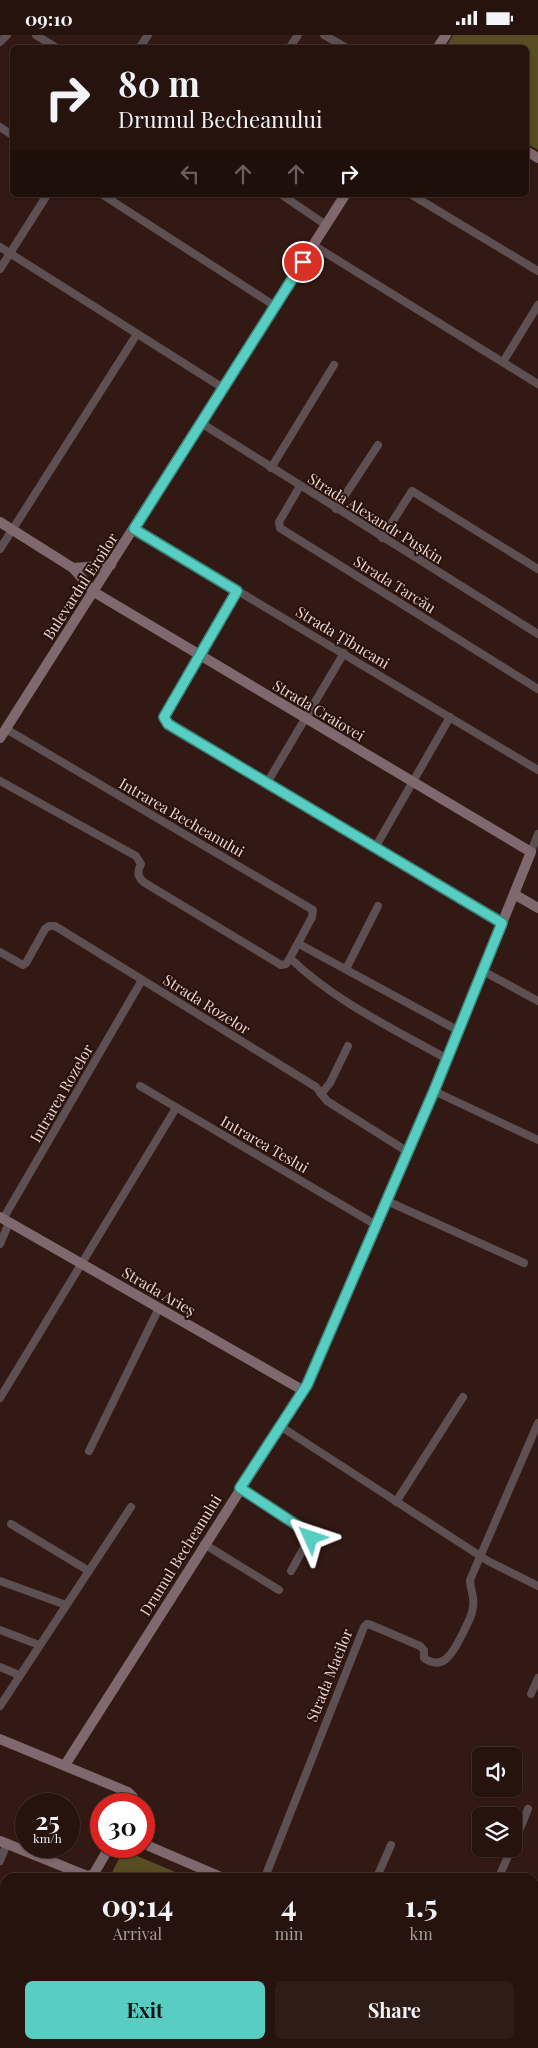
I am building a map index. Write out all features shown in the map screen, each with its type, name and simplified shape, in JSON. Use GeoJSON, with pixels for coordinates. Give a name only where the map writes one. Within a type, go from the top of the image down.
{"type":"FeatureCollection","features":[{"type":"Feature","properties":{"kind":"street"},"geometry":{"type":"LineString","coordinates":[[0,41],[7,35]]}},
{"type":"Feature","properties":{"kind":"street"},"geometry":{"type":"LineString","coordinates":[[36,35],[52,45]]}},
{"type":"Feature","properties":{"kind":"street"},"geometry":{"type":"LineString","coordinates":[[324,35],[342,45]]}},
{"type":"Feature","properties":{"kind":"street"},"geometry":{"type":"LineString","coordinates":[[0,269],[46,197]]}},
{"type":"Feature","properties":{"kind":"street"},"geometry":{"type":"LineString","coordinates":[[106,197],[275,306]]}},
{"type":"Feature","properties":{"kind":"street"},"geometry":{"type":"LineString","coordinates":[[285,197],[326,225]]}},
{"type":"Feature","properties":{"kind":"street","name":"Bulevardul Eroilor"},"geometry":{"type":"LineString","coordinates":[[3,734],[344,197]]}},
{"type":"Feature","properties":{"kind":"street"},"geometry":{"type":"LineString","coordinates":[[415,197],[538,271]]}},
{"type":"Feature","properties":{"kind":"street"},"geometry":{"type":"LineString","coordinates":[[313,245],[538,384]]}},
{"type":"Feature","properties":{"kind":"street"},"geometry":{"type":"LineString","coordinates":[[0,247],[223,388]]}},
{"type":"Feature","properties":{"kind":"street"},"geometry":{"type":"LineString","coordinates":[[503,362],[538,305]]}},
{"type":"Feature","properties":{"kind":"street"},"geometry":{"type":"LineString","coordinates":[[0,549],[137,334]]}},
{"type":"Feature","properties":{"kind":"street"},"geometry":{"type":"LineString","coordinates":[[271,467],[334,365]]}},
{"type":"Feature","properties":{"kind":"street","name":"Strada Alexandr Pușkin"},"geometry":{"type":"LineString","coordinates":[[201,423],[538,634]]}},
{"type":"Feature","properties":{"kind":"street"},"geometry":{"type":"LineString","coordinates":[[336,509],[378,445]]}},
{"type":"Feature","properties":{"kind":"street","name":"Strada Tarcău"},"geometry":{"type":"LineString","coordinates":[[300,486],[278,522],[280,528],[538,689]]}},
{"type":"Feature","properties":{"kind":"street"},"geometry":{"type":"LineString","coordinates":[[382,538],[412,491],[538,569]]}},
{"type":"Feature","properties":{"kind":"street","name":"Strada Craiovei"},"geometry":{"type":"LineString","coordinates":[[0,522],[73,568],[94,592],[530,852]]}},
{"type":"Feature","properties":{"kind":"street","name":"Strada Țibucani"},"geometry":{"type":"LineString","coordinates":[[134,529],[538,770]]}},
{"type":"Feature","properties":{"kind":"street"},"geometry":{"type":"LineString","coordinates":[[73,568],[111,565]]}},
{"type":"Feature","properties":{"kind":"street"},"geometry":{"type":"LineString","coordinates":[[237,591],[164,717],[165,721],[502,923]]}},
{"type":"Feature","properties":{"kind":"street"},"geometry":{"type":"LineString","coordinates":[[267,783],[344,653]]}},
{"type":"Feature","properties":{"kind":"street"},"geometry":{"type":"LineString","coordinates":[[376,846],[450,717]]}},
{"type":"Feature","properties":{"kind":"street","name":"Intrarea Becheanului"},"geometry":{"type":"LineString","coordinates":[[3,734],[313,910],[312,917],[290,958]]}},
{"type":"Feature","properties":{"kind":"street"},"geometry":{"type":"LineString","coordinates":[[0,781],[136,856],[141,864],[138,872],[140,879],[222,931],[281,965],[286,964],[290,958],[304,972],[333,992],[447,1059]]}},
{"type":"Feature","properties":{"kind":"street","name":"Drumul Becheanului"},"geometry":{"type":"LineString","coordinates":[[65,1765],[204,1544],[304,1391],[434,1091],[538,834]]}},
{"type":"Feature","properties":{"kind":"street"},"geometry":{"type":"LineString","coordinates":[[514,894],[538,908]]}},
{"type":"Feature","properties":{"kind":"street"},"geometry":{"type":"LineString","coordinates":[[346,969],[378,906]]}},
{"type":"Feature","properties":{"kind":"street","name":"Strada Rozelor"},"geometry":{"type":"LineString","coordinates":[[0,952],[20,965],[24,965],[45,929],[49,926],[55,927],[316,1087],[327,1101],[408,1152]]}},
{"type":"Feature","properties":{"kind":"street"},"geometry":{"type":"LineString","coordinates":[[299,944],[459,1031]]}},
{"type":"Feature","properties":{"kind":"street"},"geometry":{"type":"LineString","coordinates":[[483,971],[538,1001]]}},
{"type":"Feature","properties":{"kind":"street","name":"Intrarea Rozelor"},"geometry":{"type":"LineString","coordinates":[[0,1244],[4,1220],[142,980]]}},
{"type":"Feature","properties":{"kind":"street"},"geometry":{"type":"LineString","coordinates":[[321,1093],[330,1083],[348,1047]]}},
{"type":"Feature","properties":{"kind":"street","name":"Intrarea Teslui"},"geometry":{"type":"LineString","coordinates":[[140,1086],[376,1225]]}},
{"type":"Feature","properties":{"kind":"street"},"geometry":{"type":"LineString","coordinates":[[434,1091],[538,1140]]}},
{"type":"Feature","properties":{"kind":"street"},"geometry":{"type":"LineString","coordinates":[[0,1398],[176,1108]]}},
{"type":"Feature","properties":{"kind":"street"},"geometry":{"type":"LineString","coordinates":[[387,1201],[524,1263]]}},
{"type":"Feature","properties":{"kind":"street","name":"Strada Arieș"},"geometry":{"type":"LineString","coordinates":[[4,1220],[304,1391]]}},
{"type":"Feature","properties":{"kind":"street"},"geometry":{"type":"LineString","coordinates":[[89,1451],[159,1308]]}},
{"type":"Feature","properties":{"kind":"street"},"geometry":{"type":"LineString","coordinates":[[396,1502],[462,1397]]}},
{"type":"Feature","properties":{"kind":"street"},"geometry":{"type":"LineString","coordinates":[[481,1555],[538,1423]]}},
{"type":"Feature","properties":{"kind":"street"},"geometry":{"type":"LineString","coordinates":[[280,1426],[508,1572],[538,1586]]}},
{"type":"Feature","properties":{"kind":"street"},"geometry":{"type":"LineString","coordinates":[[240,1488],[312,1535],[291,1571]]}},
{"type":"Feature","properties":{"kind":"street"},"geometry":{"type":"LineString","coordinates":[[0,1706],[131,1507]]}},
{"type":"Feature","properties":{"kind":"street"},"geometry":{"type":"LineString","coordinates":[[11,1524],[89,1571]]}},
{"type":"Feature","properties":{"kind":"street"},"geometry":{"type":"LineString","coordinates":[[204,1544],[279,1590]]}},
{"type":"Feature","properties":{"kind":"street","name":"Strada Macilor"},"geometry":{"type":"LineString","coordinates":[[267,1873],[364,1627],[367,1624],[371,1625],[420,1646],[424,1650],[424,1657],[430,1662],[436,1663],[453,1654],[471,1617],[474,1596],[470,1589],[470,1580],[481,1555]]}},
{"type":"Feature","properties":{"kind":"street"},"geometry":{"type":"LineString","coordinates":[[0,1581],[66,1605]]}},
{"type":"Feature","properties":{"kind":"street"},"geometry":{"type":"LineString","coordinates":[[0,1630],[39,1645]]}},
{"type":"Feature","properties":{"kind":"street"},"geometry":{"type":"LineString","coordinates":[[0,1667],[20,1675]]}},
{"type":"Feature","properties":{"kind":"street"},"geometry":{"type":"LineString","coordinates":[[531,1694],[538,1678]]}},
{"type":"Feature","properties":{"kind":"street"},"geometry":{"type":"LineString","coordinates":[[0,1739],[129,1793]]}},
{"type":"Feature","properties":{"kind":"street"},"geometry":{"type":"LineString","coordinates":[[522,1824],[528,1809]]}},
{"type":"Feature","properties":{"kind":"street"},"geometry":{"type":"LineString","coordinates":[[0,1861],[4,1842],[79,1873]]}},
{"type":"Feature","properties":{"kind":"street"},"geometry":{"type":"LineString","coordinates":[[379,1873],[391,1845]]}},
{"type":"Feature","properties":{"kind":"street"},"geometry":{"type":"LineString","coordinates":[[155,1849],[212,1873]]}},
{"type":"Feature","properties":{"kind":"street"},"geometry":{"type":"LineString","coordinates":[[501,1873],[508,1857]]}},
{"type":"Feature","properties":{"kind":"street"},"geometry":{"type":"LineString","coordinates":[[93,1873],[103,1858]]}},
{"type":"Feature","properties":{"kind":"shaded area"},"geometry":{"type":"Polygon","coordinates":[[[453,35],[538,35],[538,150],[529,145],[529,45],[448,44],[453,35]]]}},
{"type":"Feature","properties":{"kind":"shaded area"},"geometry":{"type":"Polygon","coordinates":[[[119,1858],[142,1858],[178,1873],[112,1873],[119,1858]]]}},
{"type":"Feature","properties":{"kind":"route"},"geometry":{"type":"LineString","coordinates":[[303,262],[134,529],[237,591],[164,717],[165,721],[502,923],[434,1091],[307,1385],[240,1488],[312,1535],[311,1538]]}}]}
